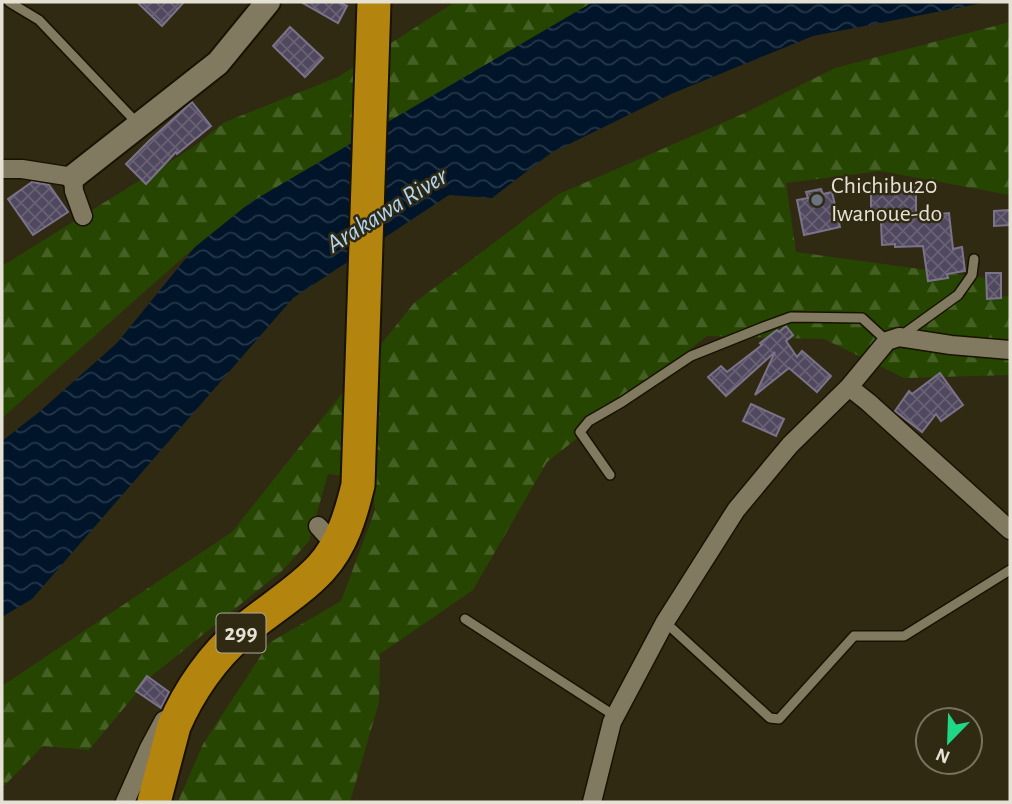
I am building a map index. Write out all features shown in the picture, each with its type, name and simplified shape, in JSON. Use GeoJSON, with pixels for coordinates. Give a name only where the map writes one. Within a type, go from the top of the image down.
{"type":"FeatureCollection","features":[{"type":"Feature","properties":{"kind":"highway","name":"299"},"geometry":{"type":"LineString","coordinates":[[153,802],[178,715],[207,667],[240,633],[321,567],[327,536],[351,513],[358,485],[374,2]]}},
{"type":"Feature","properties":{"kind":"street"},"geometry":{"type":"LineString","coordinates":[[2,169],[22,169],[73,177],[218,63],[268,2]]}},
{"type":"Feature","properties":{"kind":"street"},"geometry":{"type":"LineString","coordinates":[[73,177],[74,191],[83,216]]}},
{"type":"Feature","properties":{"kind":"street"},"geometry":{"type":"LineString","coordinates":[[592,802],[612,722],[666,621],[736,510],[790,445],[893,339],[1010,349]]}},
{"type":"Feature","properties":{"kind":"street"},"geometry":{"type":"LineString","coordinates":[[849,387],[1010,530]]}},
{"type":"Feature","properties":{"kind":"street"},"geometry":{"type":"LineString","coordinates":[[125,802],[149,748],[173,704],[207,667]]}},
{"type":"Feature","properties":{"kind":"lane"},"geometry":{"type":"LineString","coordinates":[[9,2],[39,20],[139,125]]}},
{"type":"Feature","properties":{"kind":"lane"},"geometry":{"type":"LineString","coordinates":[[610,475],[580,432],[589,421],[691,356],[791,317],[862,318],[893,339],[958,295],[972,275],[974,259]]}},
{"type":"Feature","properties":{"kind":"lane"},"geometry":{"type":"LineString","coordinates":[[666,621],[770,719],[779,719],[854,636],[904,636],[1010,570]]}},
{"type":"Feature","properties":{"kind":"lane"},"geometry":{"type":"LineString","coordinates":[[465,619],[615,716]]}},
{"type":"Feature","properties":{"kind":"green space"},"geometry":{"type":"Polygon","coordinates":[[[455,2],[593,2],[251,202],[195,247],[2,418],[2,266],[192,148],[225,122],[338,77],[455,2]]]}},
{"type":"Feature","properties":{"kind":"green space"},"geometry":{"type":"Polygon","coordinates":[[[1010,22],[1010,195],[880,171],[786,183],[796,252],[985,278],[988,297],[1010,296],[1010,375],[904,378],[824,339],[707,336],[547,462],[473,590],[380,654],[379,702],[350,802],[178,802],[203,744],[269,643],[341,601],[375,510],[372,479],[328,474],[309,541],[283,570],[149,678],[89,750],[43,746],[2,788],[2,686],[232,532],[414,303],[559,194],[745,113],[835,68],[1010,22]]]}},
{"type":"Feature","properties":{"kind":"water","name":"Arakawa River"},"geometry":{"type":"Polygon","coordinates":[[[593,2],[988,2],[813,36],[671,94],[551,153],[492,198],[449,195],[293,298],[32,599],[2,617],[2,441],[117,343],[195,247],[251,202],[593,2]]]}},
{"type":"Feature","properties":{"kind":"building"},"geometry":{"type":"Polygon","coordinates":[[[137,2],[184,2],[162,26],[137,2]]]}},
{"type":"Feature","properties":{"kind":"building"},"geometry":{"type":"Polygon","coordinates":[[[301,2],[339,2],[347,6],[338,23],[301,2]]]}},
{"type":"Feature","properties":{"kind":"building"},"geometry":{"type":"Polygon","coordinates":[[[290,27],[323,58],[305,77],[273,46],[290,27]]]}},
{"type":"Feature","properties":{"kind":"building"},"geometry":{"type":"Polygon","coordinates":[[[192,102],[211,126],[177,154],[176,152],[146,184],[126,164],[192,102]]]}},
{"type":"Feature","properties":{"kind":"building"},"geometry":{"type":"Polygon","coordinates":[[[32,182],[49,185],[68,212],[33,235],[8,199],[32,182]]]}},
{"type":"Feature","properties":{"kind":"building"},"geometry":{"type":"Polygon","coordinates":[[[871,186],[916,187],[916,216],[949,213],[953,249],[962,247],[965,271],[947,274],[948,278],[928,281],[923,246],[882,245],[881,222],[879,218],[871,218],[871,186]]]}},
{"type":"Feature","properties":{"kind":"building"},"geometry":{"type":"Polygon","coordinates":[[[821,189],[823,194],[832,192],[840,227],[804,235],[797,200],[808,198],[806,192],[821,189]]]}},
{"type":"Feature","properties":{"kind":"building"},"geometry":{"type":"Polygon","coordinates":[[[1010,210],[1010,225],[994,226],[994,211],[1010,210]]]}},
{"type":"Feature","properties":{"kind":"building"},"geometry":{"type":"Polygon","coordinates":[[[986,273],[1001,273],[1001,298],[987,299],[986,273]]]}},
{"type":"Feature","properties":{"kind":"building"},"geometry":{"type":"Polygon","coordinates":[[[786,326],[793,335],[786,341],[797,357],[802,351],[831,376],[817,392],[789,368],[755,395],[775,352],[726,396],[708,377],[721,366],[727,372],[762,345],[760,343],[786,326]]]}},
{"type":"Feature","properties":{"kind":"building"},"geometry":{"type":"Polygon","coordinates":[[[940,373],[963,405],[941,421],[936,414],[922,432],[895,411],[909,391],[912,394],[940,373]]]}},
{"type":"Feature","properties":{"kind":"building"},"geometry":{"type":"Polygon","coordinates":[[[751,404],[784,419],[776,436],[743,421],[751,404]]]}},
{"type":"Feature","properties":{"kind":"building"},"geometry":{"type":"Polygon","coordinates":[[[147,676],[169,692],[161,708],[136,691],[147,676]]]}},
{"type":"Feature","properties":{"kind":"place","name":"Chichibu20 Iwanoue-do"},"geometry":{"type":"Point","coordinates":[817,200]}}]}
